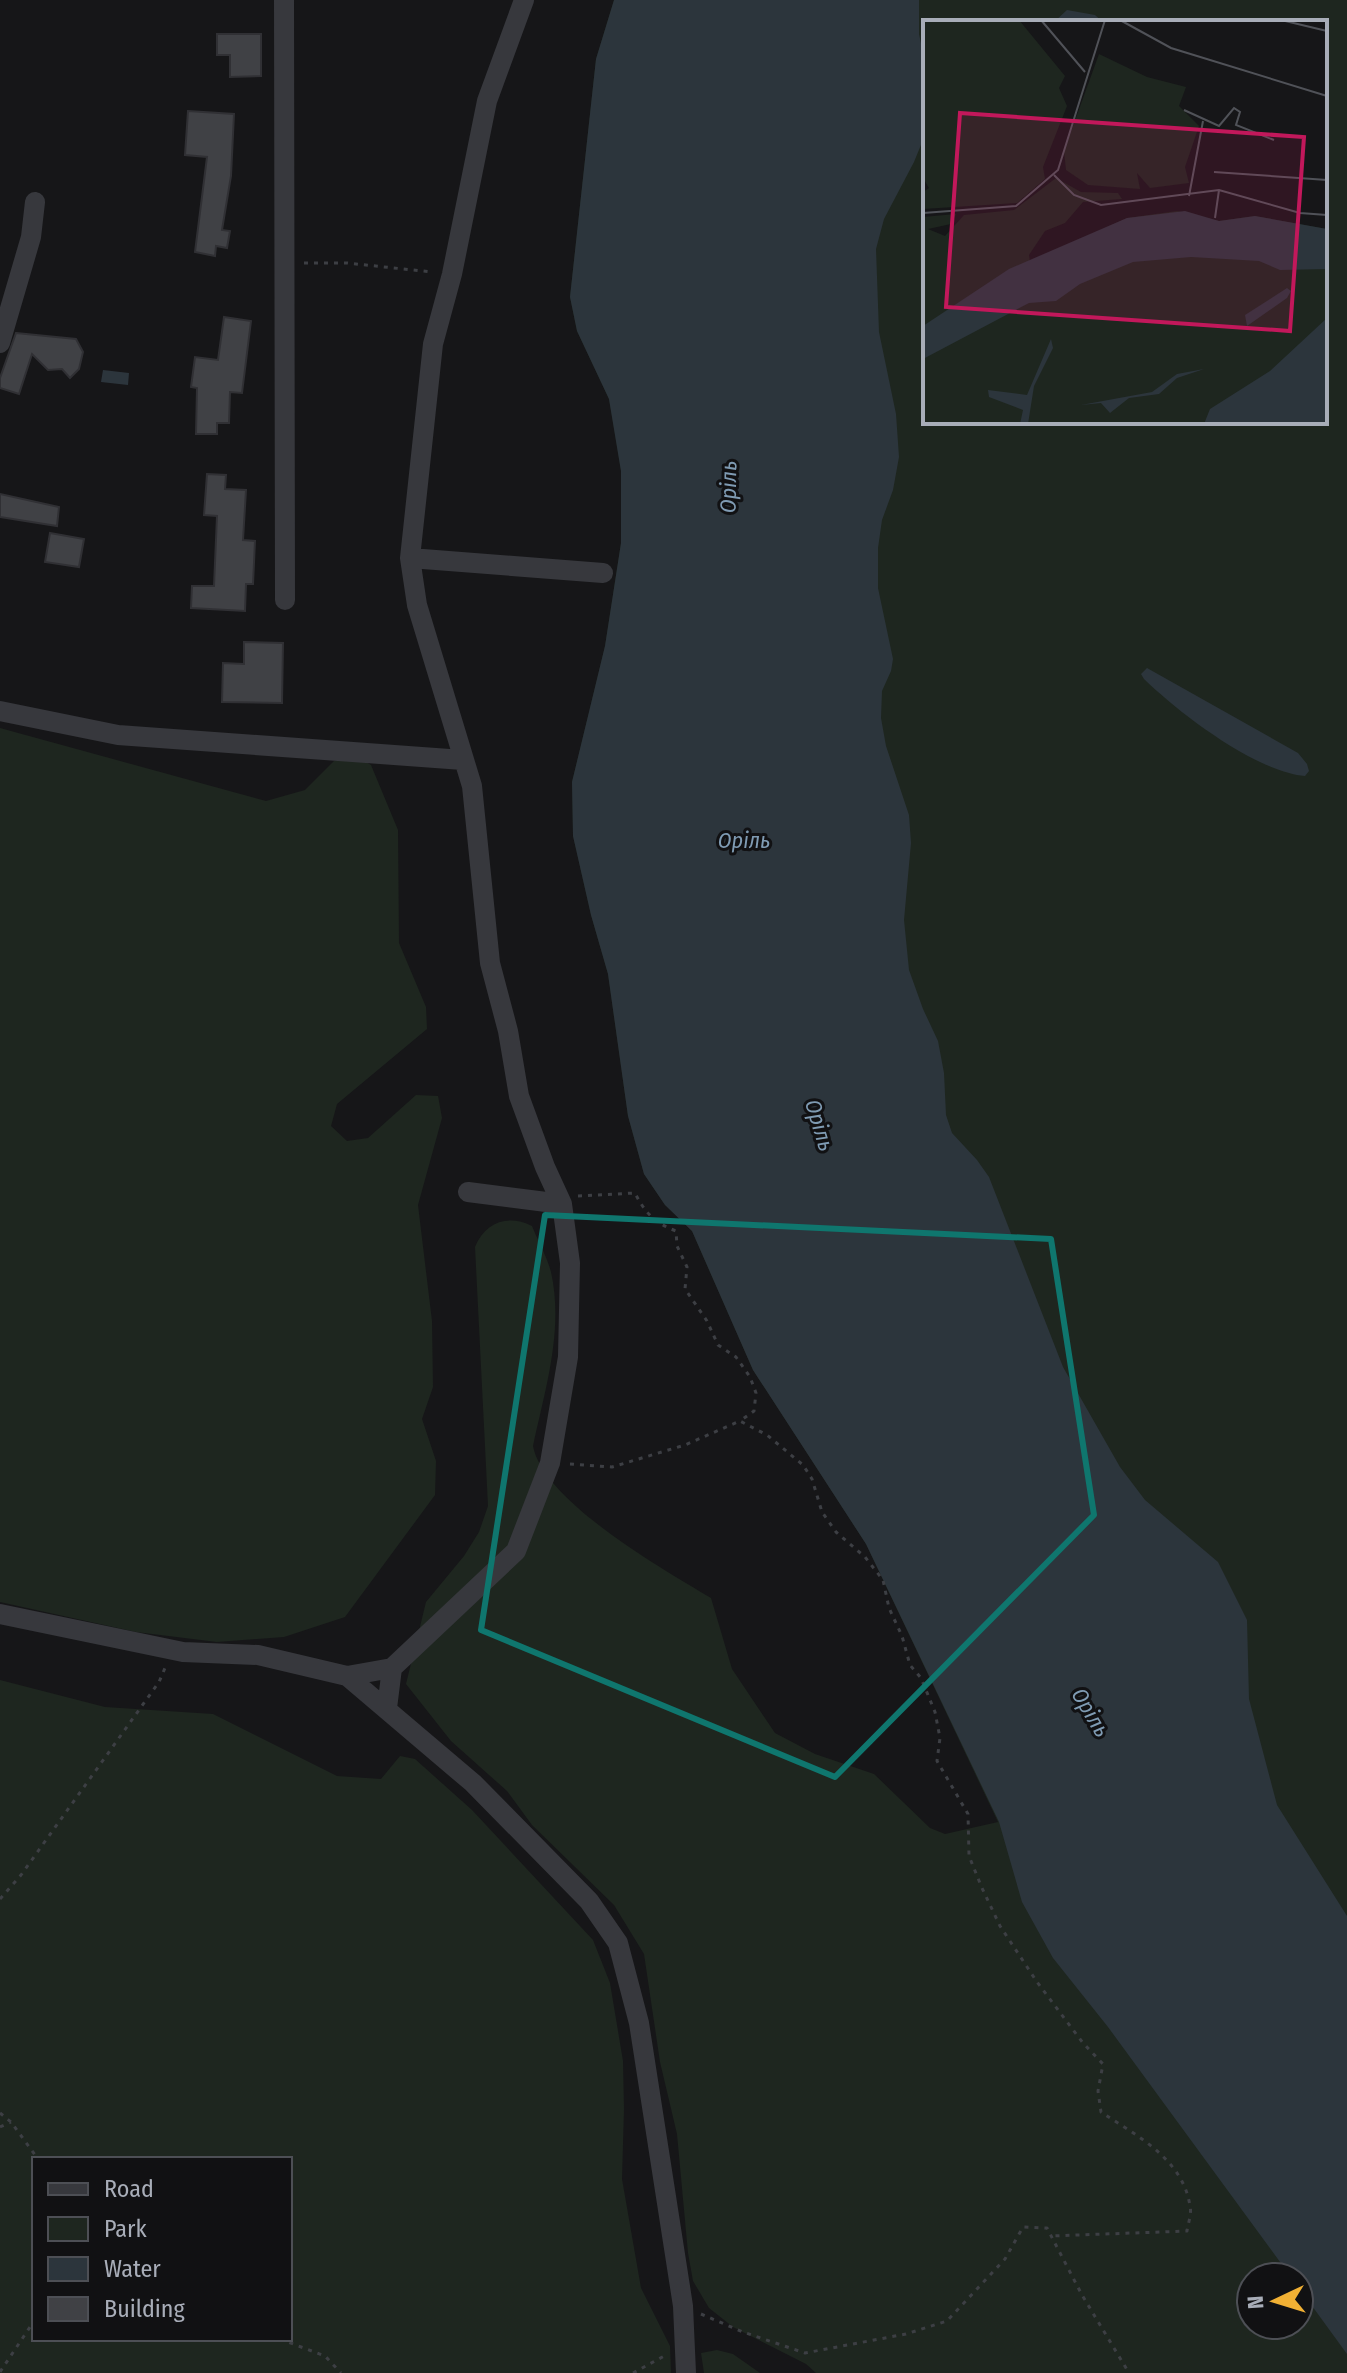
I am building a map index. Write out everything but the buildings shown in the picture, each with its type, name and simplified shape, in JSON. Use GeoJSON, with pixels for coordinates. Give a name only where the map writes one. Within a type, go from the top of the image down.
{"type":"FeatureCollection","features":[{"type":"Feature","properties":{"kind":"street"},"geometry":{"type":"LineString","coordinates":[[284,0],[285,600]]}},
{"type":"Feature","properties":{"kind":"street"},"geometry":{"type":"LineString","coordinates":[[0,1614],[183,1652],[258,1655],[347,1676],[392,1668],[516,1551],[550,1463],[568,1357],[570,1263],[560,1200],[519,1096],[508,1031],[490,963],[472,786],[417,605],[410,558],[433,344],[452,274],[487,101],[524,0]]}},
{"type":"Feature","properties":{"kind":"street"},"geometry":{"type":"LineString","coordinates":[[0,343],[31,237],[35,202]]}},
{"type":"Feature","properties":{"kind":"street"},"geometry":{"type":"LineString","coordinates":[[410,558],[603,573]]}},
{"type":"Feature","properties":{"kind":"street"},"geometry":{"type":"LineString","coordinates":[[0,711],[118,735],[463,760]]}},
{"type":"Feature","properties":{"kind":"street"},"geometry":{"type":"LineString","coordinates":[[468,1192],[560,1200]]}},
{"type":"Feature","properties":{"kind":"street"},"geometry":{"type":"LineString","coordinates":[[387,1708],[392,1668]]}},
{"type":"Feature","properties":{"kind":"street"},"geometry":{"type":"LineString","coordinates":[[347,1676],[484,1794],[589,1901],[618,1943],[639,2023],[683,2306],[686,2373]]}},
{"type":"Feature","properties":{"kind":"path"},"geometry":{"type":"LineString","coordinates":[[284,262],[347,263],[452,274]]}},
{"type":"Feature","properties":{"kind":"path"},"geometry":{"type":"LineString","coordinates":[[550,1463],[612,1467],[685,1445],[740,1421],[754,1411],[756,1393],[750,1377],[736,1357],[718,1345],[707,1321],[685,1289],[687,1267],[677,1246],[676,1231],[659,1225],[643,1210],[635,1193],[560,1200]]}},
{"type":"Feature","properties":{"kind":"path"},"geometry":{"type":"LineString","coordinates":[[740,1421],[767,1435],[803,1465],[812,1479],[822,1512],[836,1532],[865,1557],[883,1580],[889,1608],[902,1636],[910,1665],[921,1678],[935,1712],[940,1738],[937,1761],[968,1814],[969,1856],[1000,1926],[1053,2003],[1103,2064],[1098,2091],[1101,2112],[1150,2144],[1175,2167],[1191,2207],[1187,2231],[1051,2236]]}},
{"type":"Feature","properties":{"kind":"path"},"geometry":{"type":"LineString","coordinates":[[0,1899],[21,1875],[159,1682],[166,1667],[183,1652]]}},
{"type":"Feature","properties":{"kind":"path"},"geometry":{"type":"LineString","coordinates":[[0,2113],[11,2122],[37,2157]]}},
{"type":"Feature","properties":{"kind":"path"},"geometry":{"type":"LineString","coordinates":[[0,2127],[11,2122]]}},
{"type":"Feature","properties":{"kind":"path"},"geometry":{"type":"LineString","coordinates":[[683,2306],[743,2332],[805,2353],[906,2334],[947,2321],[1005,2259],[1023,2227],[1047,2228],[1082,2295],[1129,2373]]}},
{"type":"Feature","properties":{"kind":"path"},"geometry":{"type":"LineString","coordinates":[[0,2372],[32,2324]]}},
{"type":"Feature","properties":{"kind":"path"},"geometry":{"type":"LineString","coordinates":[[285,2341],[325,2356],[341,2373]]}},
{"type":"Feature","properties":{"kind":"path"},"geometry":{"type":"LineString","coordinates":[[633,2373],[683,2345]]}},
{"type":"Feature","properties":{"kind":"highlighted area"},"geometry":{"type":"Polygon","coordinates":[[[545,1215],[1051,1239],[1094,1515],[835,1777],[481,1630],[545,1215]]]}},
{"type":"Feature","properties":{"kind":"green space"},"geometry":{"type":"Polygon","coordinates":[[[614,0],[1347,0],[1347,2373],[816,2373],[806,2364],[733,2327],[709,2308],[693,2281],[677,2134],[660,2062],[644,1954],[614,1905],[532,1825],[507,1791],[451,1741],[406,1684],[426,1602],[464,1556],[479,1532],[488,1506],[475,1247],[491,1226],[506,1221],[523,1222],[532,1226],[545,1255],[554,1294],[551,1360],[533,1446],[542,1467],[558,1489],[608,1532],[711,1598],[732,1669],[775,1733],[815,1754],[874,1774],[930,1828],[945,1834],[998,1822],[866,1544],[753,1370],[692,1231],[665,1205],[644,1174],[628,1116],[608,974],[573,836],[572,782],[605,646],[621,543],[621,471],[609,399],[577,331],[570,297],[596,59],[614,0]]]}},
{"type":"Feature","properties":{"kind":"green space"},"geometry":{"type":"Polygon","coordinates":[[[0,728],[266,801],[305,790],[334,761],[354,755],[371,765],[398,830],[399,943],[426,1007],[427,1029],[337,1104],[331,1126],[347,1141],[368,1138],[416,1095],[438,1096],[442,1118],[418,1205],[432,1321],[433,1387],[422,1419],[436,1461],[435,1495],[345,1617],[284,1637],[217,1642],[136,1632],[0,1602],[0,728]]]}},
{"type":"Feature","properties":{"kind":"green space"},"geometry":{"type":"Polygon","coordinates":[[[0,1680],[105,1707],[213,1714],[337,1776],[381,1779],[400,1756],[415,1759],[472,1810],[593,1940],[610,1983],[623,2061],[622,2179],[641,2288],[670,2346],[671,2373],[0,2373],[0,1680]]]}},
{"type":"Feature","properties":{"kind":"green space"},"geometry":{"type":"Polygon","coordinates":[[[717,2350],[733,2354],[760,2373],[704,2373],[701,2353],[717,2350]]]}},
{"type":"Feature","properties":{"kind":"water","name":"Орiль"},"geometry":{"type":"Polygon","coordinates":[[[614,0],[919,0],[919,34],[923,53],[923,140],[884,219],[876,249],[879,332],[896,414],[899,457],[878,548],[878,588],[893,659],[882,691],[881,718],[886,746],[909,815],[911,843],[904,920],[909,970],[938,1041],[944,1073],[946,1115],[952,1133],[989,1177],[1063,1367],[1120,1467],[1145,1500],[1218,1562],[1247,1620],[1249,1699],[1277,1805],[1347,1916],[1347,2354],[1315,2310],[1315,2261],[1279,2261],[1108,2027],[1053,1958],[1022,1902],[999,1822],[866,1544],[753,1370],[692,1231],[665,1205],[644,1174],[628,1116],[608,974],[573,836],[572,782],[605,646],[621,543],[621,471],[609,399],[577,331],[570,297],[596,59],[614,0]]]}},
{"type":"Feature","properties":{"kind":"water"},"geometry":{"type":"Polygon","coordinates":[[[1067,10],[1095,15],[1101,20],[1056,20],[1067,10]]]}},
{"type":"Feature","properties":{"kind":"water"},"geometry":{"type":"Polygon","coordinates":[[[103,370],[129,373],[128,385],[101,382],[103,370]]]}},
{"type":"Feature","properties":{"kind":"water"},"geometry":{"type":"Polygon","coordinates":[[[1147,668],[1298,753],[1309,771],[1305,776],[1285,772],[1219,739],[1144,679],[1141,674],[1147,668]]]}},
{"type":"Feature","properties":{"kind":"water label","name":"Оріль"},"geometry":{"type":"Point","coordinates":[728,487]}},
{"type":"Feature","properties":{"kind":"water label","name":"Оріль"},"geometry":{"type":"Point","coordinates":[820,1125]}},
{"type":"Feature","properties":{"kind":"water label","name":"Оріль"},"geometry":{"type":"Point","coordinates":[1091,1712]}}]}
